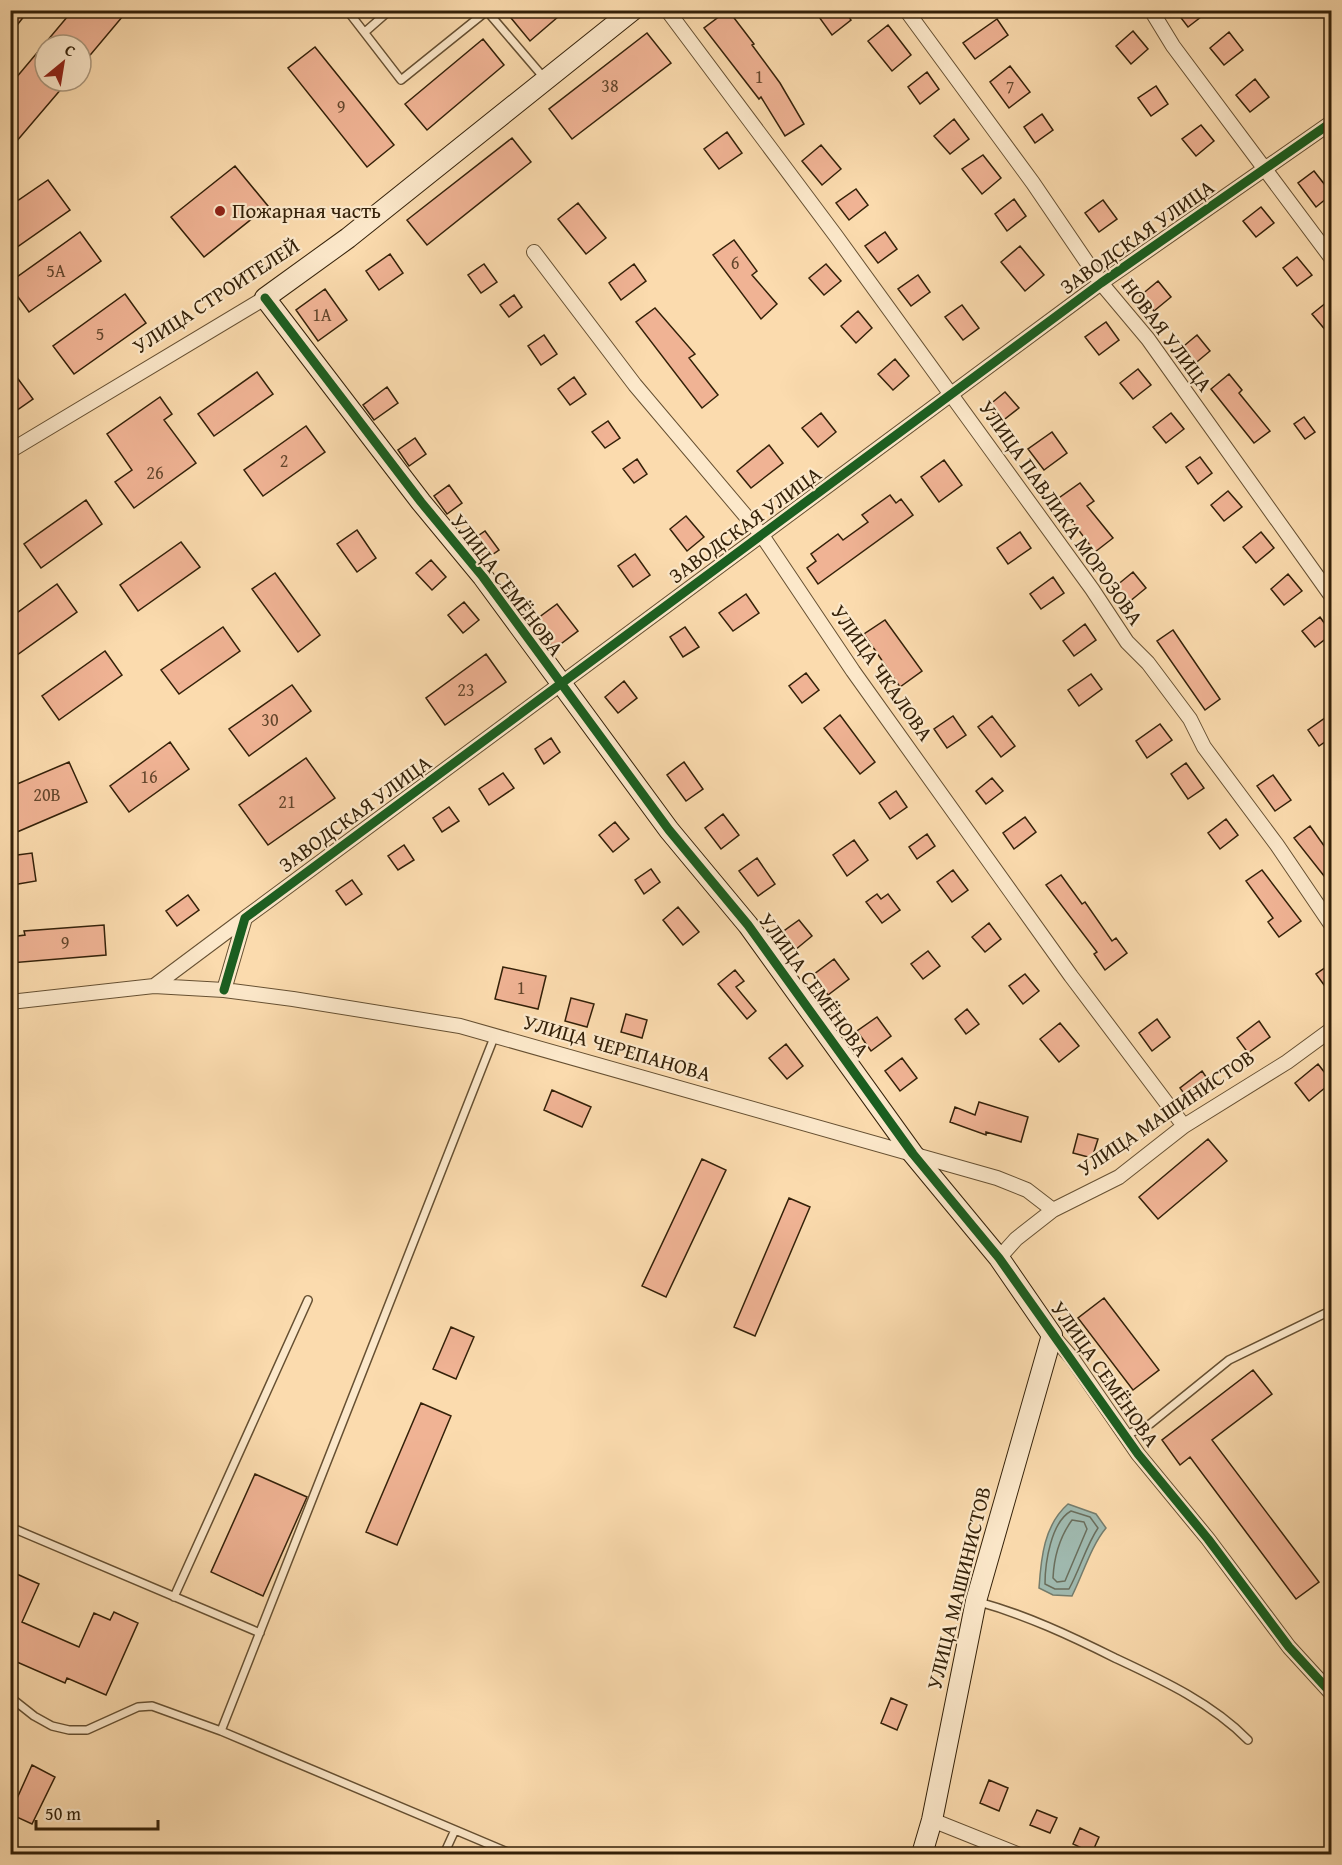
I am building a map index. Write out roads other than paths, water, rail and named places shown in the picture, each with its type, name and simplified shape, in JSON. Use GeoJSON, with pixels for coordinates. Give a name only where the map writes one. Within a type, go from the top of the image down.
{"type":"FeatureCollection","features":[{"type":"Feature","properties":{"kind":"street","name":"УЛИЦА СТРОИТЕЛЕЙ"},"geometry":{"type":"LineString","coordinates":[[10,451],[265,298],[348,238],[633,10]]}},
{"type":"Feature","properties":{"kind":"street","name":"УЛИЦА ПАВЛИКА МОРОЗОВА"},"geometry":{"type":"LineString","coordinates":[[667,10],[952,396],[1127,642],[1148,663],[1190,719],[1204,747],[1277,845],[1332,926]]}},
{"type":"Feature","properties":{"kind":"street","name":"НОВАЯ УЛИЦА"},"geometry":{"type":"LineString","coordinates":[[906,10],[1034,183],[1101,283],[1148,339],[1332,597]]}},
{"type":"Feature","properties":{"kind":"street"},"geometry":{"type":"LineString","coordinates":[[1151,10],[1173,46],[1332,259]]}},
{"type":"Feature","properties":{"kind":"street","name":"ЗАВОДСКАЯ УЛИЦА"},"geometry":{"type":"LineString","coordinates":[[154,986],[761,534],[952,396],[1101,283],[1332,122]]}},
{"type":"Feature","properties":{"kind":"street","name":"УЛИЦА ЧКАЛОВА"},"geometry":{"type":"LineString","coordinates":[[534,252],[635,385],[761,534],[853,671],[1071,976],[1184,1126]]}},
{"type":"Feature","properties":{"kind":"street","name":"УЛИЦА СЕМЁНОВА"},"geometry":{"type":"LineString","coordinates":[[265,298],[421,502],[483,577],[560,685],[669,830],[748,925],[913,1154],[999,1258],[1052,1335],[1072,1358],[1126,1435],[1289,1647],[1332,1694]]}},
{"type":"Feature","properties":{"kind":"street"},"geometry":{"type":"LineString","coordinates":[[224,990],[245,918]]}},
{"type":"Feature","properties":{"kind":"street"},"geometry":{"type":"LineString","coordinates":[[10,1002],[154,986]]}},
{"type":"Feature","properties":{"kind":"street","name":"УЛИЦА ЧЕРЕПАНОВА"},"geometry":{"type":"LineString","coordinates":[[154,986],[224,990],[460,1026],[997,1178],[1027,1190],[1053,1210]]}},
{"type":"Feature","properties":{"kind":"street","name":"УЛИЦА МАШИНИСТОВ"},"geometry":{"type":"LineString","coordinates":[[999,1258],[1016,1239],[1053,1210],[1119,1177],[1184,1126],[1287,1062],[1332,1029]]}},
{"type":"Feature","properties":{"kind":"street","name":"УЛИЦА МАШИНИСТОВ"},"geometry":{"type":"LineString","coordinates":[[922,1854],[932,1820],[976,1601],[1052,1335]]}},
{"type":"Feature","properties":{"kind":"street"},"geometry":{"type":"LineString","coordinates":[[932,1820],[1017,1854]]}},
{"type":"Feature","properties":{"kind":"lane"},"geometry":{"type":"LineString","coordinates":[[346,10],[401,80],[487,11],[546,81]]}},
{"type":"Feature","properties":{"kind":"lane"},"geometry":{"type":"LineString","coordinates":[[365,32],[390,10]]}},
{"type":"Feature","properties":{"kind":"lane"},"geometry":{"type":"LineString","coordinates":[[221,1731],[495,1035]]}},
{"type":"Feature","properties":{"kind":"lane"},"geometry":{"type":"LineString","coordinates":[[174,1597],[308,1300]]}},
{"type":"Feature","properties":{"kind":"lane"},"geometry":{"type":"LineString","coordinates":[[1126,1435],[1150,1424],[1229,1360],[1332,1310]]}},
{"type":"Feature","properties":{"kind":"lane"},"geometry":{"type":"LineString","coordinates":[[10,1527],[260,1633]]}},
{"type":"Feature","properties":{"kind":"lane"},"geometry":{"type":"LineString","coordinates":[[976,1601],[1052,1628],[1165,1681],[1230,1721],[1248,1740]]}},
{"type":"Feature","properties":{"kind":"lane"},"geometry":{"type":"LineString","coordinates":[[10,1697],[34,1716],[52,1726],[69,1730],[87,1730],[138,1707],[152,1706],[221,1731],[512,1854]]}},
{"type":"Feature","properties":{"kind":"lane"},"geometry":{"type":"LineString","coordinates":[[444,1854],[454,1830]]}},
{"type":"Feature","properties":{"kind":"water"},"geometry":{"type":"Polygon","coordinates":[[[1068,1504],[1096,1514],[1106,1528],[1072,1596],[1053,1595],[1039,1588],[1041,1565],[1049,1532],[1060,1512],[1068,1504]]]}},
{"type":"Feature","properties":{"kind":"place","name":"Пожарная часть"},"geometry":{"type":"Point","coordinates":[220,211]}}]}
